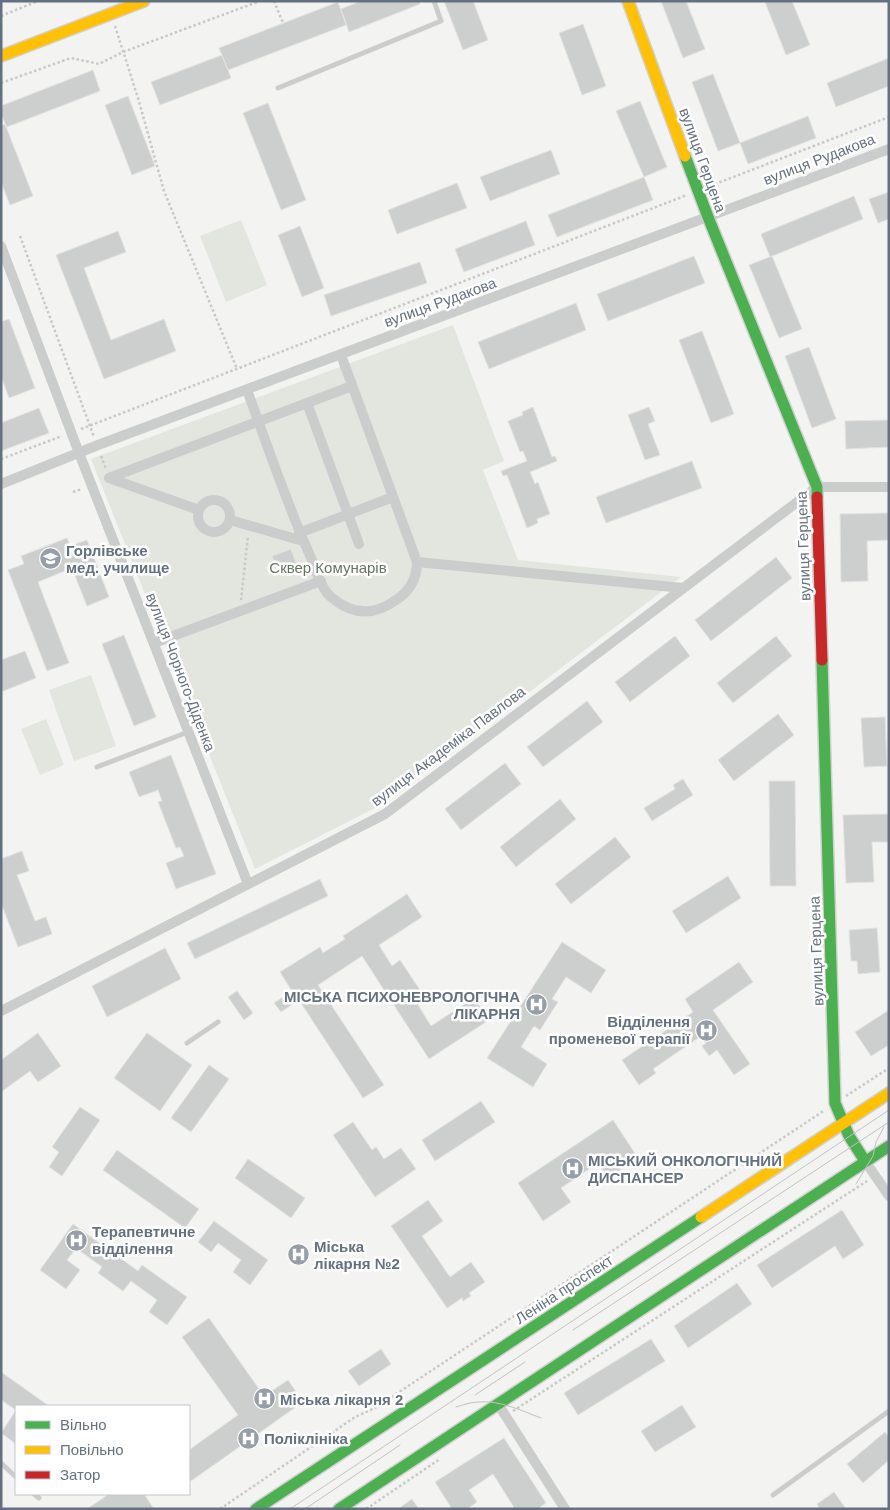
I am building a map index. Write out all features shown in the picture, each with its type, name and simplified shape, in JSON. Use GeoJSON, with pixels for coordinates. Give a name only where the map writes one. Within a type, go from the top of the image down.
{"type":"FeatureCollection","features":[{"type":"Feature","properties":{"kind":"main road"},"geometry":{"type":"LineString","coordinates":[[1,56],[144,1]]}},
{"type":"Feature","properties":{"kind":"main road","name":"вулиця Герцена"},"geometry":{"type":"LineString","coordinates":[[628,1],[708,217],[817,487],[836,1103],[842,1123],[865,1161]]}},
{"type":"Feature","properties":{"kind":"main road","name":"Леніна проспект"},"geometry":{"type":"LineString","coordinates":[[256,1509],[889,1093]]}},
{"type":"Feature","properties":{"kind":"main road"},"geometry":{"type":"LineString","coordinates":[[340,1509],[889,1146]]}},
{"type":"Feature","properties":{"kind":"street","name":"вулиця Рудакова"},"geometry":{"type":"LineString","coordinates":[[1,484],[889,149]]}},
{"type":"Feature","properties":{"kind":"street","name":"вулиця Чорного-Діденка"},"geometry":{"type":"LineString","coordinates":[[1,246],[71,433],[248,884]]}},
{"type":"Feature","properties":{"kind":"street"},"geometry":{"type":"LineString","coordinates":[[247,390],[301,537],[329,596],[350,609],[364,612],[377,611],[388,606],[411,586],[417,574],[417,562],[340,355]]}},
{"type":"Feature","properties":{"kind":"street"},"geometry":{"type":"LineString","coordinates":[[108,478],[352,386]]}},
{"type":"Feature","properties":{"kind":"street"},"geometry":{"type":"LineString","coordinates":[[307,404],[359,544]]}},
{"type":"Feature","properties":{"kind":"street"},"geometry":{"type":"LineString","coordinates":[[108,478],[199,510]]}},
{"type":"Feature","properties":{"kind":"street"},"geometry":{"type":"LineString","coordinates":[[817,487],[889,487]]}},
{"type":"Feature","properties":{"kind":"street","name":"вулиця Академіка Павлова"},"geometry":{"type":"LineString","coordinates":[[1,1011],[385,814],[817,487]]}},
{"type":"Feature","properties":{"kind":"street"},"geometry":{"type":"LineString","coordinates":[[230,520],[301,537],[348,514],[393,497]]}},
{"type":"Feature","properties":{"kind":"street"},"geometry":{"type":"LineString","coordinates":[[216,499],[222,501],[229,508],[230,520],[218,532],[209,531],[200,523],[198,518],[199,510],[204,503],[216,499]]}},
{"type":"Feature","properties":{"kind":"street"},"geometry":{"type":"LineString","coordinates":[[417,562],[683,588]]}},
{"type":"Feature","properties":{"kind":"street"},"geometry":{"type":"LineString","coordinates":[[154,643],[321,581]]}},
{"type":"Feature","properties":{"kind":"street"},"geometry":{"type":"LineString","coordinates":[[865,1161],[889,1196]]}},
{"type":"Feature","properties":{"kind":"street"},"geometry":{"type":"LineString","coordinates":[[498,1404],[565,1509]]}},
{"type":"Feature","properties":{"kind":"lane"},"geometry":{"type":"LineString","coordinates":[[278,88],[441,21],[434,1]]}},
{"type":"Feature","properties":{"kind":"lane"},"geometry":{"type":"LineString","coordinates":[[97,767],[188,732]]}},
{"type":"Feature","properties":{"kind":"lane"},"geometry":{"type":"LineString","coordinates":[[187,1043],[218,1022]]}},
{"type":"Feature","properties":{"kind":"lane"},"geometry":{"type":"LineString","coordinates":[[773,1495],[889,1412]]}},
{"type":"Feature","properties":{"kind":"lane"},"geometry":{"type":"LineString","coordinates":[[1,1463],[15,1476]]}},
{"type":"Feature","properties":{"kind":"lane"},"geometry":{"type":"LineString","coordinates":[[35,1495],[39,1498]]}},
{"type":"Feature","properties":{"kind":"path"},"geometry":{"type":"LineString","coordinates":[[1,16],[38,1]]}},
{"type":"Feature","properties":{"kind":"path"},"geometry":{"type":"LineString","coordinates":[[1,83],[71,58],[99,64],[123,52],[260,1]]}},
{"type":"Feature","properties":{"kind":"path"},"geometry":{"type":"LineString","coordinates":[[274,1],[283,23]]}},
{"type":"Feature","properties":{"kind":"path"},"geometry":{"type":"LineString","coordinates":[[110,14],[164,191],[237,370]]}},
{"type":"Feature","properties":{"kind":"path"},"geometry":{"type":"LineString","coordinates":[[1,459],[237,370],[889,117]]}},
{"type":"Feature","properties":{"kind":"path"},"geometry":{"type":"LineString","coordinates":[[20,236],[98,446],[108,478]]}},
{"type":"Feature","properties":{"kind":"path"},"geometry":{"type":"LineString","coordinates":[[240,611],[249,526]]}},
{"type":"Feature","properties":{"kind":"path"},"geometry":{"type":"LineString","coordinates":[[220,1509],[355,1417],[375,1408],[889,1068]]}},
{"type":"Feature","properties":{"kind":"path"},"geometry":{"type":"LineString","coordinates":[[505,1416],[875,1175]]}},
{"type":"Feature","properties":{"kind":"path"},"geometry":{"type":"LineString","coordinates":[[366,1509],[440,1459]]}},
{"type":"Feature","properties":{"kind":"green space"},"geometry":{"type":"Polygon","coordinates":[[[241,220],[267,285],[226,302],[200,236],[241,220]]]}},
{"type":"Feature","properties":{"kind":"green space","name":"Сквер Комунарів"},"geometry":{"type":"Polygon","coordinates":[[[453,325],[504,461],[483,470],[518,560],[681,577],[379,806],[255,869],[91,459],[453,325]]]}},
{"type":"Feature","properties":{"kind":"green space"},"geometry":{"type":"Polygon","coordinates":[[[91,675],[116,746],[74,761],[49,690],[91,675]]]}},
{"type":"Feature","properties":{"kind":"green space"},"geometry":{"type":"Polygon","coordinates":[[[46,719],[64,765],[40,775],[21,729],[46,719]]]}},
{"type":"Feature","properties":{"kind":"building"},"geometry":{"type":"Polygon","coordinates":[[[361,1],[419,1],[420,4],[349,32],[341,9],[361,1]]]}},
{"type":"Feature","properties":{"kind":"building"},"geometry":{"type":"Polygon","coordinates":[[[444,1],[473,1],[488,40],[463,50],[444,1]]]}},
{"type":"Feature","properties":{"kind":"building"},"geometry":{"type":"Polygon","coordinates":[[[661,1],[686,1],[705,49],[683,58],[661,1]]]}},
{"type":"Feature","properties":{"kind":"building"},"geometry":{"type":"Polygon","coordinates":[[[792,1],[810,45],[786,55],[765,2],[792,1]]]}},
{"type":"Feature","properties":{"kind":"building"},"geometry":{"type":"Polygon","coordinates":[[[338,2],[346,25],[228,70],[219,48],[338,2]]]}},
{"type":"Feature","properties":{"kind":"building"},"geometry":{"type":"Polygon","coordinates":[[[583,24],[606,86],[582,95],[559,33],[583,24]]]}},
{"type":"Feature","properties":{"kind":"building"},"geometry":{"type":"Polygon","coordinates":[[[222,55],[231,78],[160,105],[151,82],[222,55]]]}},
{"type":"Feature","properties":{"kind":"building"},"geometry":{"type":"Polygon","coordinates":[[[889,58],[889,86],[836,107],[827,83],[889,58]]]}},
{"type":"Feature","properties":{"kind":"building"},"geometry":{"type":"Polygon","coordinates":[[[93,70],[100,91],[7,127],[1,114],[1,106],[93,70]]]}},
{"type":"Feature","properties":{"kind":"building"},"geometry":{"type":"Polygon","coordinates":[[[713,74],[740,143],[718,151],[692,82],[713,74]]]}},
{"type":"Feature","properties":{"kind":"building"},"geometry":{"type":"Polygon","coordinates":[[[128,96],[155,166],[132,175],[105,105],[128,96]]]}},
{"type":"Feature","properties":{"kind":"building"},"geometry":{"type":"Polygon","coordinates":[[[640,101],[667,167],[644,177],[616,111],[640,101]]]}},
{"type":"Feature","properties":{"kind":"building"},"geometry":{"type":"Polygon","coordinates":[[[268,103],[306,200],[281,210],[243,113],[268,103]]]}},
{"type":"Feature","properties":{"kind":"building"},"geometry":{"type":"Polygon","coordinates":[[[808,116],[816,138],[748,164],[740,143],[808,116]]]}},
{"type":"Feature","properties":{"kind":"building"},"geometry":{"type":"Polygon","coordinates":[[[5,124],[33,196],[10,205],[1,182],[1,126],[5,124]]]}},
{"type":"Feature","properties":{"kind":"building"},"geometry":{"type":"Polygon","coordinates":[[[551,150],[560,174],[490,201],[480,177],[551,150]]]}},
{"type":"Feature","properties":{"kind":"building"},"geometry":{"type":"Polygon","coordinates":[[[644,177],[653,200],[557,237],[548,215],[644,177]]]}},
{"type":"Feature","properties":{"kind":"building"},"geometry":{"type":"Polygon","coordinates":[[[457,183],[467,208],[397,234],[388,210],[457,183]]]}},
{"type":"Feature","properties":{"kind":"building"},"geometry":{"type":"Polygon","coordinates":[[[889,192],[889,219],[878,223],[869,199],[889,192]]]}},
{"type":"Feature","properties":{"kind":"building"},"geometry":{"type":"Polygon","coordinates":[[[854,196],[863,219],[770,257],[761,234],[854,196]]]}},
{"type":"Feature","properties":{"kind":"building"},"geometry":{"type":"Polygon","coordinates":[[[526,221],[535,245],[464,272],[455,249],[526,221]]]}},
{"type":"Feature","properties":{"kind":"building"},"geometry":{"type":"Polygon","coordinates":[[[300,226],[324,288],[302,297],[278,235],[300,226]]]}},
{"type":"Feature","properties":{"kind":"building"},"geometry":{"type":"Polygon","coordinates":[[[118,231],[126,252],[84,268],[111,340],[164,319],[176,351],[104,379],[56,255],[118,231]]]}},
{"type":"Feature","properties":{"kind":"building"},"geometry":{"type":"Polygon","coordinates":[[[694,256],[705,283],[608,321],[597,294],[694,256]]]}},
{"type":"Feature","properties":{"kind":"building"},"geometry":{"type":"Polygon","coordinates":[[[772,256],[802,329],[779,338],[749,265],[772,256]]]}},
{"type":"Feature","properties":{"kind":"building"},"geometry":{"type":"Polygon","coordinates":[[[420,262],[427,283],[331,316],[324,295],[420,262]]]}},
{"type":"Feature","properties":{"kind":"building"},"geometry":{"type":"Polygon","coordinates":[[[576,303],[586,330],[489,369],[478,342],[576,303]]]}},
{"type":"Feature","properties":{"kind":"building"},"geometry":{"type":"Polygon","coordinates":[[[9,319],[35,388],[9,398],[1,376],[1,322],[9,319]]]}},
{"type":"Feature","properties":{"kind":"building"},"geometry":{"type":"Polygon","coordinates":[[[702,331],[734,414],[711,423],[679,340],[702,331]]]}},
{"type":"Feature","properties":{"kind":"building"},"geometry":{"type":"Polygon","coordinates":[[[809,347],[836,419],[812,428],[785,356],[809,347]]]}},
{"type":"Feature","properties":{"kind":"building"},"geometry":{"type":"Polygon","coordinates":[[[533,407],[552,457],[555,456],[557,461],[530,472],[535,484],[538,482],[550,514],[537,519],[538,523],[527,528],[507,475],[503,476],[501,471],[527,461],[523,451],[520,452],[508,421],[523,415],[522,412],[533,407]]]}},
{"type":"Feature","properties":{"kind":"building"},"geometry":{"type":"Polygon","coordinates":[[[649,407],[655,421],[648,424],[660,455],[645,460],[628,415],[649,407]]]}},
{"type":"Feature","properties":{"kind":"building"},"geometry":{"type":"Polygon","coordinates":[[[39,408],[49,433],[1,451],[1,423],[39,408]]]}},
{"type":"Feature","properties":{"kind":"building"},"geometry":{"type":"Polygon","coordinates":[[[889,420],[889,447],[846,449],[845,421],[889,420]]]}},
{"type":"Feature","properties":{"kind":"building"},"geometry":{"type":"Polygon","coordinates":[[[692,461],[702,488],[606,523],[596,497],[692,461]]]}},
{"type":"Feature","properties":{"kind":"building"},"geometry":{"type":"Polygon","coordinates":[[[889,513],[889,540],[867,541],[868,581],[841,582],[840,514],[889,513]]]}},
{"type":"Feature","properties":{"kind":"building"},"geometry":{"type":"Polygon","coordinates":[[[67,538],[70,546],[87,540],[109,597],[87,606],[72,568],[38,582],[69,663],[47,671],[8,570],[24,564],[21,556],[67,538]]]}},
{"type":"Feature","properties":{"kind":"building"},"geometry":{"type":"Polygon","coordinates":[[[291,549],[298,568],[280,575],[272,556],[291,549]]]}},
{"type":"Feature","properties":{"kind":"building"},"geometry":{"type":"Polygon","coordinates":[[[776,557],[792,578],[711,641],[695,620],[776,557]]]}},
{"type":"Feature","properties":{"kind":"building"},"geometry":{"type":"Polygon","coordinates":[[[124,635],[156,717],[134,726],[102,644],[124,635]]]}},
{"type":"Feature","properties":{"kind":"building"},"geometry":{"type":"Polygon","coordinates":[[[675,636],[690,656],[630,702],[615,682],[675,636]]]}},
{"type":"Feature","properties":{"kind":"building"},"geometry":{"type":"Polygon","coordinates":[[[776,636],[792,656],[733,703],[717,683],[776,636]]]}},
{"type":"Feature","properties":{"kind":"building"},"geometry":{"type":"Polygon","coordinates":[[[25,651],[36,678],[1,692],[1,660],[25,651]]]}},
{"type":"Feature","properties":{"kind":"building"},"geometry":{"type":"Polygon","coordinates":[[[587,701],[603,722],[543,767],[527,747],[587,701]]]}},
{"type":"Feature","properties":{"kind":"building"},"geometry":{"type":"Polygon","coordinates":[[[778,714],[794,735],[734,781],[718,760],[778,714]]]}},
{"type":"Feature","properties":{"kind":"building"},"geometry":{"type":"Polygon","coordinates":[[[885,717],[887,766],[864,767],[861,718],[885,717]]]}},
{"type":"Feature","properties":{"kind":"building"},"geometry":{"type":"Polygon","coordinates":[[[171,755],[216,874],[176,889],[166,863],[184,856],[180,847],[176,848],[158,802],[162,801],[158,790],[139,797],[129,772],[171,755]]]}},
{"type":"Feature","properties":{"kind":"building"},"geometry":{"type":"Polygon","coordinates":[[[505,763],[521,784],[461,830],[445,809],[505,763]]]}},
{"type":"Feature","properties":{"kind":"building"},"geometry":{"type":"Polygon","coordinates":[[[683,779],[693,795],[652,821],[644,808],[675,789],[673,785],[683,779]]]}},
{"type":"Feature","properties":{"kind":"building"},"geometry":{"type":"Polygon","coordinates":[[[769,781],[795,781],[796,886],[770,886],[769,781]]]}},
{"type":"Feature","properties":{"kind":"building"},"geometry":{"type":"Polygon","coordinates":[[[560,799],[576,819],[516,867],[500,847],[560,799]]]}},
{"type":"Feature","properties":{"kind":"building"},"geometry":{"type":"Polygon","coordinates":[[[889,814],[889,842],[872,842],[874,882],[846,883],[843,815],[889,814]]]}},
{"type":"Feature","properties":{"kind":"building"},"geometry":{"type":"Polygon","coordinates":[[[615,837],[631,857],[571,904],[555,884],[615,837]]]}},
{"type":"Feature","properties":{"kind":"building"},"geometry":{"type":"Polygon","coordinates":[[[22,851],[29,871],[17,875],[35,921],[46,917],[52,934],[18,947],[1,903],[1,859],[22,851]]]}},
{"type":"Feature","properties":{"kind":"building"},"geometry":{"type":"Polygon","coordinates":[[[728,876],[741,898],[686,933],[672,911],[728,876]]]}},
{"type":"Feature","properties":{"kind":"building"},"geometry":{"type":"Polygon","coordinates":[[[320,879],[328,896],[195,959],[187,943],[320,879]]]}},
{"type":"Feature","properties":{"kind":"building"},"geometry":{"type":"Polygon","coordinates":[[[407,894],[422,917],[379,945],[392,966],[400,960],[426,999],[418,1005],[431,1026],[474,998],[489,1020],[429,1059],[362,956],[318,985],[384,1085],[363,1098],[299,1000],[281,1012],[274,1003],[292,991],[280,972],[320,947],[323,953],[345,939],[343,936],[407,894]]]}},
{"type":"Feature","properties":{"kind":"building"},"geometry":{"type":"Polygon","coordinates":[[[877,928],[880,972],[858,974],[857,961],[851,961],[849,930],[877,928]]]}},
{"type":"Feature","properties":{"kind":"building"},"geometry":{"type":"Polygon","coordinates":[[[562,942],[606,970],[591,993],[566,977],[552,999],[558,1002],[540,1030],[534,1026],[521,1047],[547,1064],[533,1087],[487,1058],[562,942]]]}},
{"type":"Feature","properties":{"kind":"building"},"geometry":{"type":"Polygon","coordinates":[[[165,948],[181,979],[107,1017],[92,986],[165,948]]]}},
{"type":"Feature","properties":{"kind":"building"},"geometry":{"type":"Polygon","coordinates":[[[739,962],[753,982],[713,1010],[750,1064],[734,1075],[717,1050],[709,1056],[702,1046],[706,1043],[701,1036],[653,1069],[656,1073],[639,1085],[622,1060],[693,1012],[685,999],[739,962]]]}},
{"type":"Feature","properties":{"kind":"building"},"geometry":{"type":"Polygon","coordinates":[[[237,991],[253,1013],[244,1020],[228,997],[237,991]]]}},
{"type":"Feature","properties":{"kind":"building"},"geometry":{"type":"Polygon","coordinates":[[[889,1010],[889,1045],[871,1056],[855,1032],[889,1010]]]}},
{"type":"Feature","properties":{"kind":"building"},"geometry":{"type":"Polygon","coordinates":[[[38,1033],[61,1066],[38,1082],[30,1071],[1,1092],[1,1060],[38,1033]]]}},
{"type":"Feature","properties":{"kind":"building"},"geometry":{"type":"Polygon","coordinates":[[[147,1033],[192,1065],[160,1111],[114,1078],[147,1033]]]}},
{"type":"Feature","properties":{"kind":"building"},"geometry":{"type":"Polygon","coordinates":[[[209,1065],[229,1079],[191,1132],[171,1118],[209,1065]]]}},
{"type":"Feature","properties":{"kind":"building"},"geometry":{"type":"Polygon","coordinates":[[[481,1101],[495,1122],[435,1161],[422,1140],[481,1101]]]}},
{"type":"Feature","properties":{"kind":"building"},"geometry":{"type":"Polygon","coordinates":[[[80,1107],[100,1120],[62,1176],[49,1167],[59,1152],[52,1147],[80,1107]]]}},
{"type":"Feature","properties":{"kind":"building"},"geometry":{"type":"Polygon","coordinates":[[[613,1120],[638,1158],[608,1178],[598,1163],[561,1188],[571,1202],[543,1221],[518,1183],[613,1120]]]}},
{"type":"Feature","properties":{"kind":"building"},"geometry":{"type":"Polygon","coordinates":[[[353,1122],[372,1150],[376,1147],[384,1159],[401,1148],[416,1169],[375,1197],[333,1135],[353,1122]]]}},
{"type":"Feature","properties":{"kind":"building"},"geometry":{"type":"Polygon","coordinates":[[[117,1150],[199,1209],[185,1228],[103,1170],[117,1150]]]}},
{"type":"Feature","properties":{"kind":"building"},"geometry":{"type":"Polygon","coordinates":[[[248,1159],[305,1198],[291,1218],[235,1178],[248,1159]]]}},
{"type":"Feature","properties":{"kind":"building"},"geometry":{"type":"Polygon","coordinates":[[[428,1200],[443,1221],[422,1236],[450,1277],[471,1262],[485,1282],[469,1293],[471,1296],[463,1301],[462,1298],[447,1308],[391,1226],[428,1200]]]}},
{"type":"Feature","properties":{"kind":"building"},"geometry":{"type":"Polygon","coordinates":[[[842,1210],[864,1245],[843,1259],[835,1246],[772,1288],[757,1265],[842,1210]]]}},
{"type":"Feature","properties":{"kind":"building"},"geometry":{"type":"Polygon","coordinates":[[[214,1221],[268,1260],[250,1285],[233,1272],[241,1260],[218,1243],[211,1252],[198,1242],[214,1221]]]}},
{"type":"Feature","properties":{"kind":"building"},"geometry":{"type":"Polygon","coordinates":[[[73,1224],[138,1271],[142,1265],[187,1297],[167,1325],[149,1312],[157,1300],[131,1281],[123,1291],[98,1273],[102,1267],[76,1248],[67,1260],[80,1270],[66,1289],[40,1270],[73,1224]]]}},
{"type":"Feature","properties":{"kind":"building"},"geometry":{"type":"Polygon","coordinates":[[[737,1283],[752,1304],[688,1348],[674,1326],[737,1283]]]}},
{"type":"Feature","properties":{"kind":"building","name":"Міська лікарня 2"},"geometry":{"type":"Polygon","coordinates":[[[209,1318],[264,1396],[288,1380],[303,1402],[191,1481],[190,1449],[238,1415],[182,1337],[209,1318]]]}},
{"type":"Feature","properties":{"kind":"building"},"geometry":{"type":"Polygon","coordinates":[[[651,1339],[665,1361],[578,1415],[564,1393],[651,1339]]]}},
{"type":"Feature","properties":{"kind":"building"},"geometry":{"type":"Polygon","coordinates":[[[381,1349],[391,1364],[359,1386],[348,1371],[381,1349]]]}},
{"type":"Feature","properties":{"kind":"building"},"geometry":{"type":"Polygon","coordinates":[[[1,1372],[48,1405],[15,1405],[15,1409],[1,1400],[1,1372]]]}},
{"type":"Feature","properties":{"kind":"building"},"geometry":{"type":"Polygon","coordinates":[[[682,1405],[696,1427],[655,1452],[641,1431],[682,1405]]]}},
{"type":"Feature","properties":{"kind":"building"},"geometry":{"type":"Polygon","coordinates":[[[15,1412],[15,1443],[1,1433],[15,1412]]]}},
{"type":"Feature","properties":{"kind":"building"},"geometry":{"type":"Polygon","coordinates":[[[885,1432],[889,1437],[889,1460],[863,1483],[847,1464],[885,1432]]]}},
{"type":"Feature","properties":{"kind":"building"},"geometry":{"type":"Polygon","coordinates":[[[504,1438],[546,1503],[537,1509],[515,1509],[493,1474],[469,1490],[477,1502],[467,1509],[452,1509],[435,1482],[504,1438]]]}},
{"type":"Feature","properties":{"kind":"building"},"geometry":{"type":"Polygon","coordinates":[[[834,1492],[846,1509],[820,1509],[817,1504],[834,1492]]]}},
{"type":"Feature","properties":{"kind":"building"},"geometry":{"type":"Polygon","coordinates":[[[108,1495],[145,1495],[154,1509],[87,1509],[108,1495]]]}},
{"type":"Feature","properties":{"kind":"building"},"geometry":{"type":"Polygon","coordinates":[[[412,1499],[419,1509],[398,1509],[412,1499]]]}},
{"type":"Feature","properties":{"kind":"tram line"},"geometry":{"type":"LineString","coordinates":[[290,1509],[889,1110]]}},
{"type":"Feature","properties":{"kind":"tram line"},"geometry":{"type":"LineString","coordinates":[[573,1330],[889,1122]]}},
{"type":"Feature","properties":{"kind":"tram line"},"geometry":{"type":"LineString","coordinates":[[856,1184],[873,1156],[876,1142],[884,1127]]}},
{"type":"Feature","properties":{"kind":"tram line"},"geometry":{"type":"LineString","coordinates":[[475,1395],[525,1362]]}},
{"type":"Feature","properties":{"kind":"tram line"},"geometry":{"type":"LineString","coordinates":[[456,1407],[476,1402],[495,1403],[541,1418]]}},
{"type":"Feature","properties":{"kind":"tram line"},"geometry":{"type":"LineString","coordinates":[[305,1509],[400,1445]]}},
{"type":"Feature","properties":{"kind":"traffic: fast"},"geometry":{"type":"LineString","coordinates":[[685,156],[817,487],[817,497]]}},
{"type":"Feature","properties":{"kind":"traffic: fast"},"geometry":{"type":"LineString","coordinates":[[822,660],[835,1103],[849,1136],[865,1161]]}},
{"type":"Feature","properties":{"kind":"traffic: fast"},"geometry":{"type":"LineString","coordinates":[[339,1509],[889,1146]]}},
{"type":"Feature","properties":{"kind":"traffic: fast"},"geometry":{"type":"LineString","coordinates":[[256,1509],[701,1217]]}},
{"type":"Feature","properties":{"kind":"traffic: slow"},"geometry":{"type":"LineString","coordinates":[[1,56],[144,1]]}},
{"type":"Feature","properties":{"kind":"traffic: slow"},"geometry":{"type":"LineString","coordinates":[[628,1],[685,156]]}},
{"type":"Feature","properties":{"kind":"traffic: slow"},"geometry":{"type":"LineString","coordinates":[[701,1217],[889,1093]]}},
{"type":"Feature","properties":{"kind":"traffic: jam"},"geometry":{"type":"LineString","coordinates":[[817,497],[822,660]]}},
{"type":"Feature","properties":{"kind":"place","name":"Горлівське мед. училище"},"geometry":{"type":"Point","coordinates":[50,559]}},
{"type":"Feature","properties":{"kind":"place","name":"МІСЬКА ПСИХОНЕВРОЛОГІЧНА ЛІКАРНЯ"},"geometry":{"type":"Point","coordinates":[536,1005]}},
{"type":"Feature","properties":{"kind":"place","name":"Відділення променевої терапії"},"geometry":{"type":"Point","coordinates":[706,1030]}},
{"type":"Feature","properties":{"kind":"place","name":"МІСЬКИЙ ОНКОЛОГІЧНИЙ ДИСПАНСЕР"},"geometry":{"type":"Point","coordinates":[572,1169]}},
{"type":"Feature","properties":{"kind":"place","name":"Терапевтичне відділення"},"geometry":{"type":"Point","coordinates":[76,1240]}},
{"type":"Feature","properties":{"kind":"place","name":"Міська лікарня №2"},"geometry":{"type":"Point","coordinates":[298,1255]}},
{"type":"Feature","properties":{"kind":"place","name":"Міська лікарня 2"},"geometry":{"type":"Point","coordinates":[264,1399]}},
{"type":"Feature","properties":{"kind":"place","name":"Поліклініка"},"geometry":{"type":"Point","coordinates":[248,1438]}}]}
